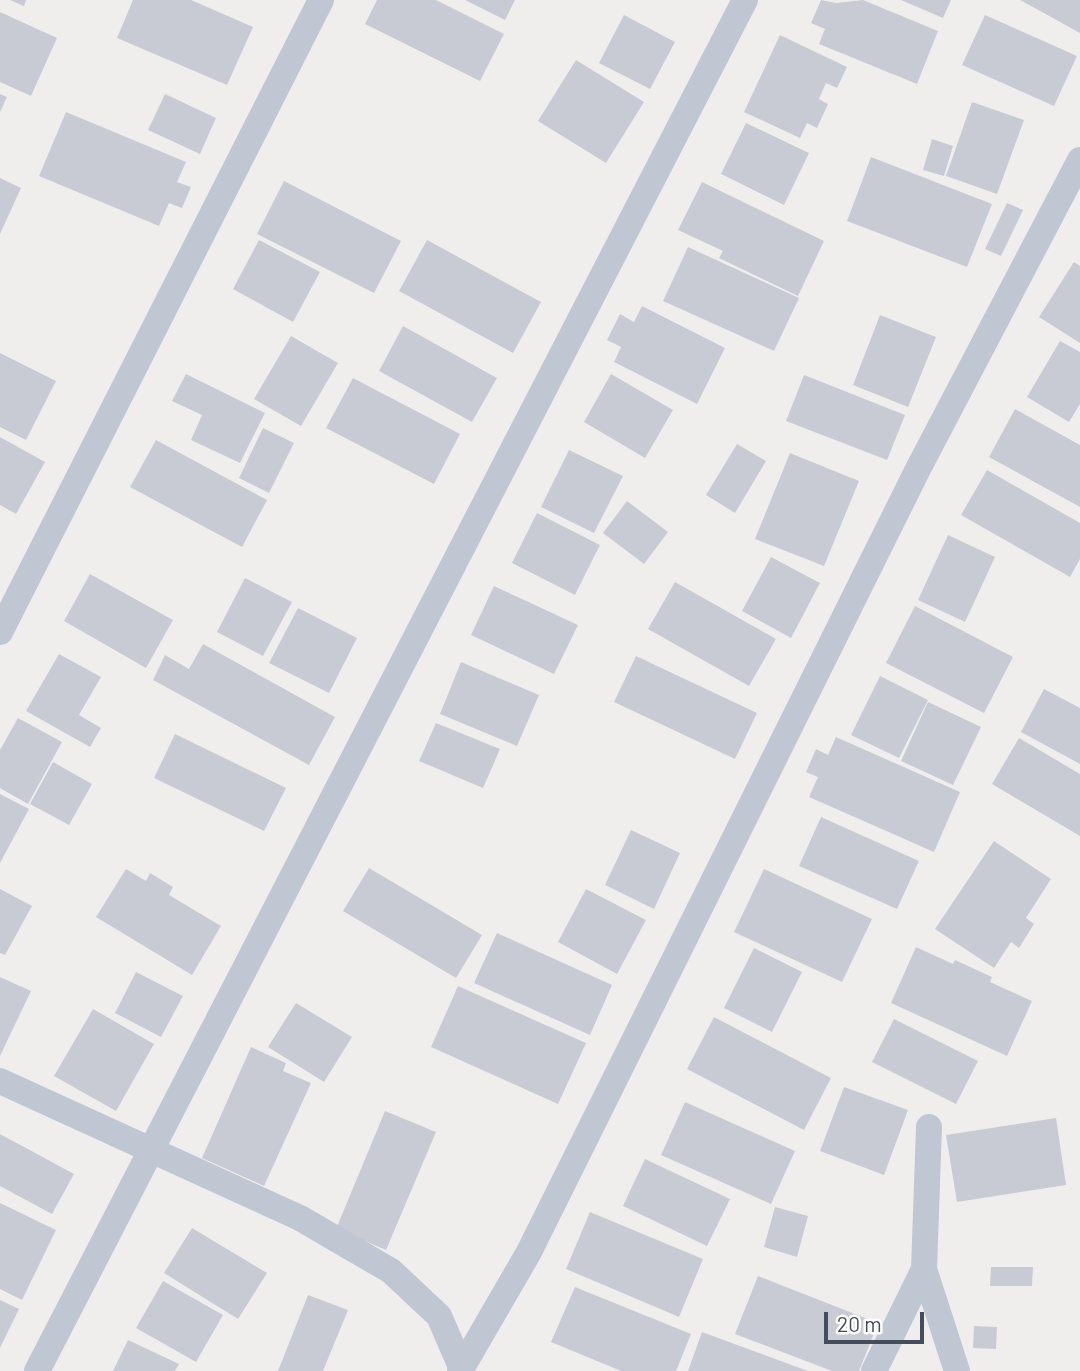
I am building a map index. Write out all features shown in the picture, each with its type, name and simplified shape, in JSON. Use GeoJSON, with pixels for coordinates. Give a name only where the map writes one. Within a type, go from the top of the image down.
{"type":"FeatureCollection","features":[{"type":"Feature","properties":{"kind":"street"},"geometry":{"type":"LineString","coordinates":[[0,632],[321,0]]}},
{"type":"Feature","properties":{"kind":"street"},"geometry":{"type":"LineString","coordinates":[[37,1371],[745,0]]}},
{"type":"Feature","properties":{"kind":"street"},"geometry":{"type":"LineString","coordinates":[[461,1369],[529,1252],[918,470],[1080,160]]}},
{"type":"Feature","properties":{"kind":"street"},"geometry":{"type":"LineString","coordinates":[[0,1081],[300,1218],[391,1271],[439,1316],[461,1369]]}},
{"type":"Feature","properties":{"kind":"street"},"geometry":{"type":"LineString","coordinates":[[929,1127],[924,1269],[957,1371]]}},
{"type":"Feature","properties":{"kind":"street"},"geometry":{"type":"LineString","coordinates":[[874,1371],[924,1269]]}},
{"type":"Feature","properties":{"kind":"building"},"geometry":{"type":"Polygon","coordinates":[[[10,0],[26,0],[24,6],[10,0]]]}},
{"type":"Feature","properties":{"kind":"building"},"geometry":{"type":"Polygon","coordinates":[[[133,0],[191,0],[253,27],[227,85],[117,38],[133,0]]]}},
{"type":"Feature","properties":{"kind":"building"},"geometry":{"type":"Polygon","coordinates":[[[377,0],[436,0],[504,34],[480,81],[365,24],[377,0]]]}},
{"type":"Feature","properties":{"kind":"building"},"geometry":{"type":"Polygon","coordinates":[[[465,0],[515,0],[505,20],[465,0]]]}},
{"type":"Feature","properties":{"kind":"building"},"geometry":{"type":"Polygon","coordinates":[[[821,0],[836,3],[863,0],[938,31],[917,84],[819,44],[825,29],[811,23],[821,0]]]}},
{"type":"Feature","properties":{"kind":"building"},"geometry":{"type":"Polygon","coordinates":[[[901,0],[951,0],[943,18],[901,0]]]}},
{"type":"Feature","properties":{"kind":"building"},"geometry":{"type":"Polygon","coordinates":[[[1020,0],[1080,0],[1080,33],[1020,0]]]}},
{"type":"Feature","properties":{"kind":"building"},"geometry":{"type":"Polygon","coordinates":[[[0,12],[57,38],[31,96],[0,82],[0,12]]]}},
{"type":"Feature","properties":{"kind":"building"},"geometry":{"type":"Polygon","coordinates":[[[624,15],[675,42],[650,89],[599,63],[624,15]]]}},
{"type":"Feature","properties":{"kind":"building"},"geometry":{"type":"Polygon","coordinates":[[[985,15],[1077,56],[1054,106],[962,65],[985,15]]]}},
{"type":"Feature","properties":{"kind":"building"},"geometry":{"type":"Polygon","coordinates":[[[780,35],[847,67],[837,88],[826,83],[819,99],[828,104],[817,128],[807,123],[800,138],[744,112],[780,35]]]}},
{"type":"Feature","properties":{"kind":"building"},"geometry":{"type":"Polygon","coordinates":[[[576,60],[644,102],[606,163],[538,121],[576,60]]]}},
{"type":"Feature","properties":{"kind":"building"},"geometry":{"type":"Polygon","coordinates":[[[0,94],[7,97],[0,112],[0,94]]]}},
{"type":"Feature","properties":{"kind":"building"},"geometry":{"type":"Polygon","coordinates":[[[165,94],[216,118],[200,154],[148,130],[165,94]]]}},
{"type":"Feature","properties":{"kind":"building"},"geometry":{"type":"Polygon","coordinates":[[[972,102],[1024,120],[997,194],[946,176],[972,102]]]}},
{"type":"Feature","properties":{"kind":"building"},"geometry":{"type":"Polygon","coordinates":[[[66,112],[186,162],[177,182],[191,187],[182,208],[169,203],[159,226],[39,176],[66,112]]]}},
{"type":"Feature","properties":{"kind":"building"},"geometry":{"type":"Polygon","coordinates":[[[746,123],[809,153],[784,205],[721,174],[746,123]]]}},
{"type":"Feature","properties":{"kind":"building"},"geometry":{"type":"Polygon","coordinates":[[[932,139],[953,146],[944,176],[923,170],[932,139]]]}},
{"type":"Feature","properties":{"kind":"building"},"geometry":{"type":"Polygon","coordinates":[[[871,157],[992,204],[967,267],[847,221],[871,157]]]}},
{"type":"Feature","properties":{"kind":"building"},"geometry":{"type":"Polygon","coordinates":[[[0,178],[21,188],[0,234],[0,178]]]}},
{"type":"Feature","properties":{"kind":"building"},"geometry":{"type":"Polygon","coordinates":[[[284,181],[401,241],[374,293],[257,234],[284,181]]]}},
{"type":"Feature","properties":{"kind":"building"},"geometry":{"type":"Polygon","coordinates":[[[702,182],[824,241],[798,296],[719,258],[723,251],[678,230],[702,182]]]}},
{"type":"Feature","properties":{"kind":"building"},"geometry":{"type":"Polygon","coordinates":[[[1007,203],[1023,210],[1001,256],[985,249],[1007,203]]]}},
{"type":"Feature","properties":{"kind":"building"},"geometry":{"type":"Polygon","coordinates":[[[259,240],[320,272],[293,322],[233,289],[259,240]]]}},
{"type":"Feature","properties":{"kind":"building"},"geometry":{"type":"Polygon","coordinates":[[[427,240],[541,302],[513,353],[399,291],[427,240]]]}},
{"type":"Feature","properties":{"kind":"building"},"geometry":{"type":"Polygon","coordinates":[[[688,247],[799,298],[774,351],[663,301],[688,247]]]}},
{"type":"Feature","properties":{"kind":"building"},"geometry":{"type":"Polygon","coordinates":[[[1074,262],[1080,266],[1080,343],[1039,317],[1074,262]]]}},
{"type":"Feature","properties":{"kind":"building"},"geometry":{"type":"Polygon","coordinates":[[[642,306],[725,348],[697,404],[614,362],[621,347],[607,340],[620,314],[634,322],[642,306]]]}},
{"type":"Feature","properties":{"kind":"building"},"geometry":{"type":"Polygon","coordinates":[[[880,315],[936,337],[908,407],[853,385],[880,315]]]}},
{"type":"Feature","properties":{"kind":"building"},"geometry":{"type":"Polygon","coordinates":[[[403,326],[497,378],[472,422],[379,371],[403,326]]]}},
{"type":"Feature","properties":{"kind":"building"},"geometry":{"type":"Polygon","coordinates":[[[291,336],[338,363],[301,426],[254,399],[291,336]]]}},
{"type":"Feature","properties":{"kind":"building"},"geometry":{"type":"Polygon","coordinates":[[[1060,341],[1080,352],[1080,404],[1069,422],[1027,397],[1060,341]]]}},
{"type":"Feature","properties":{"kind":"building"},"geometry":{"type":"Polygon","coordinates":[[[0,353],[56,381],[26,440],[0,427],[0,353]]]}},
{"type":"Feature","properties":{"kind":"building"},"geometry":{"type":"Polygon","coordinates":[[[186,374],[265,413],[240,463],[191,440],[202,415],[172,401],[186,374]]]}},
{"type":"Feature","properties":{"kind":"building"},"geometry":{"type":"Polygon","coordinates":[[[611,374],[673,410],[645,458],[584,422],[611,374]]]}},
{"type":"Feature","properties":{"kind":"building"},"geometry":{"type":"Polygon","coordinates":[[[804,375],[905,415],[887,460],[786,421],[804,375]]]}},
{"type":"Feature","properties":{"kind":"building"},"geometry":{"type":"Polygon","coordinates":[[[353,378],[460,434],[434,484],[326,428],[353,378]]]}},
{"type":"Feature","properties":{"kind":"building"},"geometry":{"type":"Polygon","coordinates":[[[1015,409],[1080,445],[1080,507],[989,457],[1015,409]]]}},
{"type":"Feature","properties":{"kind":"building"},"geometry":{"type":"Polygon","coordinates":[[[263,428],[294,443],[269,493],[239,478],[263,428]]]}},
{"type":"Feature","properties":{"kind":"building"},"geometry":{"type":"Polygon","coordinates":[[[0,437],[45,462],[16,514],[0,505],[0,437]]]}},
{"type":"Feature","properties":{"kind":"building"},"geometry":{"type":"Polygon","coordinates":[[[156,440],[267,500],[242,547],[130,487],[156,440]]]}},
{"type":"Feature","properties":{"kind":"building"},"geometry":{"type":"Polygon","coordinates":[[[737,444],[766,461],[735,513],[706,495],[737,444]]]}},
{"type":"Feature","properties":{"kind":"building"},"geometry":{"type":"Polygon","coordinates":[[[569,450],[623,476],[594,533],[541,507],[569,450]]]}},
{"type":"Feature","properties":{"kind":"building"},"geometry":{"type":"Polygon","coordinates":[[[790,453],[859,481],[824,566],[755,539],[790,453]]]}},
{"type":"Feature","properties":{"kind":"building"},"geometry":{"type":"Polygon","coordinates":[[[987,470],[1080,523],[1080,559],[1070,577],[961,515],[987,470]]]}},
{"type":"Feature","properties":{"kind":"building"},"geometry":{"type":"Polygon","coordinates":[[[627,501],[668,532],[644,564],[603,533],[627,501]]]}},
{"type":"Feature","properties":{"kind":"building"},"geometry":{"type":"Polygon","coordinates":[[[537,513],[600,545],[575,595],[512,563],[537,513]]]}},
{"type":"Feature","properties":{"kind":"building"},"geometry":{"type":"Polygon","coordinates":[[[948,535],[995,557],[965,622],[918,600],[948,535]]]}},
{"type":"Feature","properties":{"kind":"building"},"geometry":{"type":"Polygon","coordinates":[[[771,557],[820,583],[791,638],[742,611],[771,557]]]}},
{"type":"Feature","properties":{"kind":"building"},"geometry":{"type":"Polygon","coordinates":[[[90,574],[173,620],[146,668],[64,621],[90,574]]]}},
{"type":"Feature","properties":{"kind":"building"},"geometry":{"type":"Polygon","coordinates":[[[245,578],[292,602],[263,656],[217,632],[245,578]]]}},
{"type":"Feature","properties":{"kind":"building"},"geometry":{"type":"Polygon","coordinates":[[[675,582],[776,639],[749,686],[648,629],[675,582]]]}},
{"type":"Feature","properties":{"kind":"building"},"geometry":{"type":"Polygon","coordinates":[[[494,586],[578,625],[554,674],[471,635],[494,586]]]}},
{"type":"Feature","properties":{"kind":"building"},"geometry":{"type":"Polygon","coordinates":[[[915,606],[1013,657],[984,713],[886,663],[915,606]]]}},
{"type":"Feature","properties":{"kind":"building"},"geometry":{"type":"Polygon","coordinates":[[[298,608],[357,638],[329,693],[269,663],[298,608]]]}},
{"type":"Feature","properties":{"kind":"building"},"geometry":{"type":"Polygon","coordinates":[[[203,644],[335,717],[309,765],[153,680],[165,655],[189,669],[203,644]]]}},
{"type":"Feature","properties":{"kind":"building"},"geometry":{"type":"Polygon","coordinates":[[[59,654],[101,677],[79,715],[101,728],[90,747],[26,711],[59,654]]]}},
{"type":"Feature","properties":{"kind":"building"},"geometry":{"type":"Polygon","coordinates":[[[636,656],[757,713],[735,759],[614,702],[636,656]]]}},
{"type":"Feature","properties":{"kind":"building"},"geometry":{"type":"Polygon","coordinates":[[[461,662],[539,695],[517,746],[440,714],[461,662]]]}},
{"type":"Feature","properties":{"kind":"building"},"geometry":{"type":"Polygon","coordinates":[[[880,676],[928,700],[899,758],[851,735],[880,676]]]}},
{"type":"Feature","properties":{"kind":"building"},"geometry":{"type":"Polygon","coordinates":[[[1044,689],[1080,708],[1080,764],[1021,732],[1044,689]]]}},
{"type":"Feature","properties":{"kind":"building"},"geometry":{"type":"Polygon","coordinates":[[[928,702],[981,727],[953,785],[901,761],[928,702]]]}},
{"type":"Feature","properties":{"kind":"building"},"geometry":{"type":"Polygon","coordinates":[[[18,718],[62,742],[28,804],[0,788],[0,750],[18,718]]]}},
{"type":"Feature","properties":{"kind":"building"},"geometry":{"type":"Polygon","coordinates":[[[436,723],[500,749],[483,788],[419,761],[436,723]]]}},
{"type":"Feature","properties":{"kind":"building"},"geometry":{"type":"Polygon","coordinates":[[[175,734],[286,788],[264,831],[154,778],[175,734]]]}},
{"type":"Feature","properties":{"kind":"building"},"geometry":{"type":"Polygon","coordinates":[[[836,737],[960,792],[934,852],[809,797],[818,777],[806,772],[816,749],[828,755],[836,737]]]}},
{"type":"Feature","properties":{"kind":"building"},"geometry":{"type":"Polygon","coordinates":[[[1019,738],[1080,774],[1080,836],[992,784],[1019,738]]]}},
{"type":"Feature","properties":{"kind":"building"},"geometry":{"type":"Polygon","coordinates":[[[53,762],[92,784],[69,825],[30,804],[53,762]]]}},
{"type":"Feature","properties":{"kind":"building"},"geometry":{"type":"Polygon","coordinates":[[[0,794],[29,809],[0,863],[0,794]]]}},
{"type":"Feature","properties":{"kind":"building"},"geometry":{"type":"Polygon","coordinates":[[[821,817],[919,861],[897,909],[799,866],[821,817]]]}},
{"type":"Feature","properties":{"kind":"building"},"geometry":{"type":"Polygon","coordinates":[[[631,830],[680,853],[654,909],[605,885],[631,830]]]}},
{"type":"Feature","properties":{"kind":"building"},"geometry":{"type":"Polygon","coordinates":[[[994,841],[1051,879],[1026,918],[1034,924],[1019,948],[1011,942],[994,968],[935,929],[994,841]]]}},
{"type":"Feature","properties":{"kind":"building"},"geometry":{"type":"Polygon","coordinates":[[[369,868],[482,935],[456,978],[343,911],[369,868]]]}},
{"type":"Feature","properties":{"kind":"building"},"geometry":{"type":"Polygon","coordinates":[[[126,869],[146,881],[150,873],[173,887],[169,895],[221,926],[192,975],[96,917],[126,869]]]}},
{"type":"Feature","properties":{"kind":"building"},"geometry":{"type":"Polygon","coordinates":[[[764,869],[872,919],[842,982],[734,932],[764,869]]]}},
{"type":"Feature","properties":{"kind":"building"},"geometry":{"type":"Polygon","coordinates":[[[0,889],[32,906],[5,955],[0,953],[0,889]]]}},
{"type":"Feature","properties":{"kind":"building"},"geometry":{"type":"Polygon","coordinates":[[[586,889],[646,920],[617,974],[558,942],[586,889]]]}},
{"type":"Feature","properties":{"kind":"building"},"geometry":{"type":"Polygon","coordinates":[[[497,933],[612,985],[590,1035],[474,983],[497,933]]]}},
{"type":"Feature","properties":{"kind":"building"},"geometry":{"type":"Polygon","coordinates":[[[916,947],[953,964],[955,960],[992,977],[990,982],[1032,1001],[1007,1056],[891,1003],[916,947]]]}},
{"type":"Feature","properties":{"kind":"building"},"geometry":{"type":"Polygon","coordinates":[[[754,948],[802,972],[772,1032],[724,1008],[754,948]]]}},
{"type":"Feature","properties":{"kind":"building"},"geometry":{"type":"Polygon","coordinates":[[[136,972],[183,996],[161,1037],[115,1013],[136,972]]]}},
{"type":"Feature","properties":{"kind":"building"},"geometry":{"type":"Polygon","coordinates":[[[0,977],[31,991],[0,1056],[0,977]]]}},
{"type":"Feature","properties":{"kind":"building"},"geometry":{"type":"Polygon","coordinates":[[[458,986],[586,1043],[558,1104],[431,1047],[458,986]]]}},
{"type":"Feature","properties":{"kind":"building"},"geometry":{"type":"Polygon","coordinates":[[[296,1003],[352,1037],[324,1082],[268,1047],[296,1003]]]}},
{"type":"Feature","properties":{"kind":"building"},"geometry":{"type":"Polygon","coordinates":[[[93,1009],[154,1044],[116,1111],[54,1076],[93,1009]]]}},
{"type":"Feature","properties":{"kind":"building"},"geometry":{"type":"Polygon","coordinates":[[[714,1017],[831,1078],[804,1130],[687,1069],[714,1017]]]}},
{"type":"Feature","properties":{"kind":"building"},"geometry":{"type":"Polygon","coordinates":[[[894,1019],[978,1061],[956,1104],[872,1062],[894,1019]]]}},
{"type":"Feature","properties":{"kind":"building"},"geometry":{"type":"Polygon","coordinates":[[[251,1047],[286,1063],[283,1071],[311,1083],[264,1186],[202,1158],[251,1047]]]}},
{"type":"Feature","properties":{"kind":"building"},"geometry":{"type":"Polygon","coordinates":[[[844,1087],[908,1110],[884,1175],[820,1151],[844,1087]]]}},
{"type":"Feature","properties":{"kind":"building"},"geometry":{"type":"Polygon","coordinates":[[[685,1102],[795,1151],[771,1204],[661,1155],[685,1102]]]}},
{"type":"Feature","properties":{"kind":"building"},"geometry":{"type":"Polygon","coordinates":[[[385,1111],[436,1132],[386,1250],[336,1229],[385,1111]]]}},
{"type":"Feature","properties":{"kind":"building"},"geometry":{"type":"Polygon","coordinates":[[[1056,1118],[1066,1185],[957,1202],[946,1135],[1056,1118]]]}},
{"type":"Feature","properties":{"kind":"building"},"geometry":{"type":"Polygon","coordinates":[[[0,1134],[74,1174],[52,1214],[0,1186],[0,1134]]]}},
{"type":"Feature","properties":{"kind":"building"},"geometry":{"type":"Polygon","coordinates":[[[645,1159],[730,1199],[707,1246],[623,1206],[645,1159]]]}},
{"type":"Feature","properties":{"kind":"building"},"geometry":{"type":"Polygon","coordinates":[[[0,1203],[56,1230],[22,1300],[0,1289],[0,1203]]]}},
{"type":"Feature","properties":{"kind":"building"},"geometry":{"type":"Polygon","coordinates":[[[775,1207],[808,1216],[797,1257],[764,1247],[775,1207]]]}},
{"type":"Feature","properties":{"kind":"building"},"geometry":{"type":"Polygon","coordinates":[[[590,1212],[703,1259],[679,1317],[566,1269],[590,1212]]]}},
{"type":"Feature","properties":{"kind":"building"},"geometry":{"type":"Polygon","coordinates":[[[192,1228],[267,1273],[238,1319],[164,1273],[192,1228]]]}},
{"type":"Feature","properties":{"kind":"building"},"geometry":{"type":"Polygon","coordinates":[[[991,1267],[1033,1267],[1032,1286],[990,1286],[991,1267]]]}},
{"type":"Feature","properties":{"kind":"building"},"geometry":{"type":"Polygon","coordinates":[[[758,1276],[878,1323],[859,1371],[832,1371],[735,1334],[758,1276]]]}},
{"type":"Feature","properties":{"kind":"building"},"geometry":{"type":"Polygon","coordinates":[[[163,1281],[223,1315],[196,1362],[136,1328],[163,1281]]]}},
{"type":"Feature","properties":{"kind":"building"},"geometry":{"type":"Polygon","coordinates":[[[575,1287],[691,1334],[676,1371],[621,1371],[551,1342],[575,1287]]]}},
{"type":"Feature","properties":{"kind":"building"},"geometry":{"type":"Polygon","coordinates":[[[308,1295],[348,1310],[323,1371],[278,1371],[308,1295]]]}},
{"type":"Feature","properties":{"kind":"building"},"geometry":{"type":"Polygon","coordinates":[[[0,1300],[19,1309],[0,1348],[0,1300]]]}},
{"type":"Feature","properties":{"kind":"building"},"geometry":{"type":"Polygon","coordinates":[[[974,1326],[997,1327],[996,1349],[973,1348],[974,1326]]]}},
{"type":"Feature","properties":{"kind":"building"},"geometry":{"type":"Polygon","coordinates":[[[702,1332],[808,1371],[688,1371],[702,1332]]]}},
{"type":"Feature","properties":{"kind":"building"},"geometry":{"type":"Polygon","coordinates":[[[128,1340],[179,1364],[175,1371],[113,1371],[128,1340]]]}}]}
